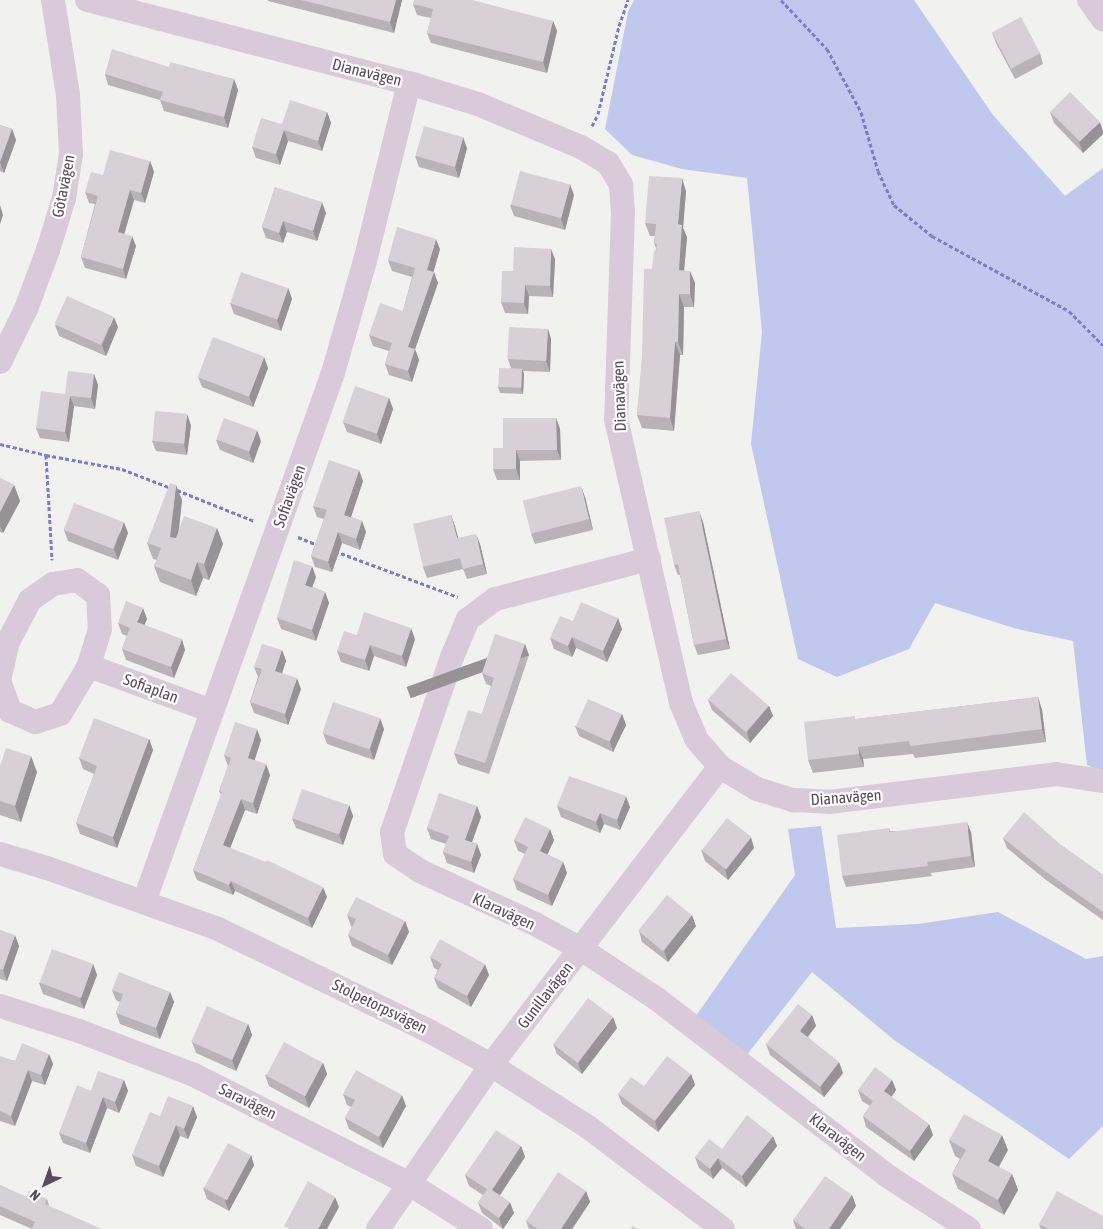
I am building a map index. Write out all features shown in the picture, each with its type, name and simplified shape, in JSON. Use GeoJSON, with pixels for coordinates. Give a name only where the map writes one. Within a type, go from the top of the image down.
{"type":"FeatureCollection","features":[{"type":"Feature","properties":{"kind":"street","name":"Götavägen"},"geometry":{"type":"LineString","coordinates":[[0,362],[26,310],[48,250],[64,198],[71,154],[68,95],[53,0]]}},
{"type":"Feature","properties":{"kind":"street","name":"Dianavägen"},"geometry":{"type":"LineString","coordinates":[[87,0],[409,82],[478,104],[582,147],[608,163],[621,185],[623,212],[616,419],[681,704],[696,739],[720,768],[757,789],[794,800],[829,802],[1056,774],[1097,778],[1103,781]]}},
{"type":"Feature","properties":{"kind":"street"},"geometry":{"type":"LineString","coordinates":[[1089,0],[1103,19]]}},
{"type":"Feature","properties":{"kind":"street","name":"Sofiavägen"},"geometry":{"type":"LineString","coordinates":[[144,902],[333,373],[365,261],[409,82]]}},
{"type":"Feature","properties":{"kind":"street","name":"Klaravägen"},"geometry":{"type":"LineString","coordinates":[[649,560],[495,599],[468,619],[452,657],[392,832],[395,854],[420,871],[535,924],[581,950],[657,999],[889,1177],[969,1229]]}},
{"type":"Feature","properties":{"kind":"street"},"geometry":{"type":"LineString","coordinates":[[0,676],[8,642],[30,600],[53,584],[76,580],[98,594],[100,629],[89,666],[60,714],[35,722],[10,710],[0,683]]}},
{"type":"Feature","properties":{"kind":"street","name":"Sofiaplan"},"geometry":{"type":"LineString","coordinates":[[89,666],[212,711]]}},
{"type":"Feature","properties":{"kind":"street","name":"Gunillavägen"},"geometry":{"type":"LineString","coordinates":[[378,1229],[491,1065],[720,768]]}},
{"type":"Feature","properties":{"kind":"street","name":"Stolpetorpsvägen"},"geometry":{"type":"LineString","coordinates":[[0,854],[218,929],[343,988],[491,1065],[588,1127],[722,1229]]}},
{"type":"Feature","properties":{"kind":"street","name":"Saravägen"},"geometry":{"type":"LineString","coordinates":[[0,1006],[79,1031],[194,1075],[408,1183],[481,1229]]}},
{"type":"Feature","properties":{"kind":"path"},"geometry":{"type":"LineString","coordinates":[[582,147],[598,114],[619,26],[628,0]]}},
{"type":"Feature","properties":{"kind":"path"},"geometry":{"type":"LineString","coordinates":[[781,0],[827,49],[860,112],[878,171],[894,205],[932,236],[1069,311],[1103,345]]}},
{"type":"Feature","properties":{"kind":"path"},"geometry":{"type":"LineString","coordinates":[[0,444],[46,455],[122,469],[322,546]]}},
{"type":"Feature","properties":{"kind":"path"},"geometry":{"type":"LineString","coordinates":[[46,455],[53,584]]}},
{"type":"Feature","properties":{"kind":"path"},"geometry":{"type":"LineString","coordinates":[[331,550],[485,606]]}},
{"type":"Feature","properties":{"kind":"shaded area"},"geometry":{"type":"Polygon","coordinates":[[[634,0],[914,0],[993,115],[1065,196],[1103,168],[1103,772],[1087,765],[1073,641],[1017,629],[935,603],[909,649],[837,677],[798,659],[751,444],[762,332],[747,178],[682,169],[632,155],[605,129],[628,12],[634,0]]]}},
{"type":"Feature","properties":{"kind":"shaded area"},"geometry":{"type":"Polygon","coordinates":[[[821,826],[836,928],[918,924],[998,912],[1086,959],[1103,956],[1103,1126],[1069,1159],[894,1040],[812,972],[742,1061],[693,1020],[795,875],[788,829],[821,826]]]}},
{"type":"Feature","properties":{"kind":"building"},"geometry":{"type":"Polygon","coordinates":[[[301,0],[396,0],[390,22],[301,0]]]}},
{"type":"Feature","properties":{"kind":"building"},"geometry":{"type":"Polygon","coordinates":[[[414,0],[472,0],[553,21],[543,62],[427,33],[433,9],[413,4],[414,0]]]}},
{"type":"Feature","properties":{"kind":"building"},"geometry":{"type":"Polygon","coordinates":[[[1021,17],[1040,53],[1011,69],[992,32],[1021,17]]]}},
{"type":"Feature","properties":{"kind":"building"},"geometry":{"type":"Polygon","coordinates":[[[112,49],[169,67],[170,62],[234,79],[224,117],[160,100],[163,92],[105,74],[112,49]]]}},
{"type":"Feature","properties":{"kind":"building"},"geometry":{"type":"Polygon","coordinates":[[[1070,92],[1100,122],[1080,141],[1050,112],[1070,92]]]}},
{"type":"Feature","properties":{"kind":"building"},"geometry":{"type":"Polygon","coordinates":[[[290,100],[327,112],[318,141],[284,130],[276,154],[252,147],[261,118],[282,124],[290,100]]]}},
{"type":"Feature","properties":{"kind":"building"},"geometry":{"type":"Polygon","coordinates":[[[0,125],[12,129],[0,162],[0,125]]]}},
{"type":"Feature","properties":{"kind":"building"},"geometry":{"type":"Polygon","coordinates":[[[424,126],[463,137],[455,167],[415,156],[424,126]]]}},
{"type":"Feature","properties":{"kind":"building"},"geometry":{"type":"Polygon","coordinates":[[[110,150],[150,161],[141,193],[130,190],[118,232],[132,236],[123,269],[81,257],[98,196],[85,192],[91,172],[103,175],[110,150]]]}},
{"type":"Feature","properties":{"kind":"building"},"geometry":{"type":"Polygon","coordinates":[[[520,171],[570,184],[561,218],[511,205],[520,171]]]}},
{"type":"Feature","properties":{"kind":"building"},"geometry":{"type":"Polygon","coordinates":[[[649,176],[682,178],[678,224],[682,225],[679,270],[690,271],[690,294],[679,294],[678,342],[675,342],[670,418],[637,415],[642,355],[644,269],[652,269],[654,251],[656,251],[657,244],[654,243],[656,224],[645,223],[649,176]]]}},
{"type":"Feature","properties":{"kind":"building"},"geometry":{"type":"Polygon","coordinates":[[[275,187],[322,202],[313,231],[283,221],[279,233],[262,227],[275,187]]]}},
{"type":"Feature","properties":{"kind":"building"},"geometry":{"type":"Polygon","coordinates":[[[397,227],[436,239],[427,270],[434,272],[408,347],[415,349],[408,371],[385,364],[392,343],[369,335],[380,303],[403,311],[415,268],[388,260],[397,227]]]}},
{"type":"Feature","properties":{"kind":"building"},"geometry":{"type":"Polygon","coordinates":[[[514,247],[551,249],[550,286],[525,285],[524,303],[501,302],[502,271],[513,271],[514,247]]]}},
{"type":"Feature","properties":{"kind":"building"},"geometry":{"type":"Polygon","coordinates":[[[241,272],[288,288],[278,319],[230,303],[241,272]]]}},
{"type":"Feature","properties":{"kind":"building"},"geometry":{"type":"Polygon","coordinates":[[[67,296],[114,317],[101,345],[54,324],[67,296]]]}},
{"type":"Feature","properties":{"kind":"building"},"geometry":{"type":"Polygon","coordinates":[[[509,327],[548,329],[546,361],[507,359],[509,327]]]}},
{"type":"Feature","properties":{"kind":"building"},"geometry":{"type":"Polygon","coordinates":[[[213,337],[264,357],[249,397],[198,377],[213,337]]]}},
{"type":"Feature","properties":{"kind":"building"},"geometry":{"type":"Polygon","coordinates":[[[499,368],[522,369],[521,388],[498,387],[499,368]]]}},
{"type":"Feature","properties":{"kind":"building"},"geometry":{"type":"Polygon","coordinates":[[[68,371],[94,374],[91,398],[70,396],[65,432],[36,428],[41,391],[65,394],[68,371]]]}},
{"type":"Feature","properties":{"kind":"building"},"geometry":{"type":"Polygon","coordinates":[[[355,386],[389,398],[377,434],[343,422],[355,386]]]}},
{"type":"Feature","properties":{"kind":"building"},"geometry":{"type":"Polygon","coordinates":[[[155,411],[187,414],[184,444],[152,441],[155,411]]]}},
{"type":"Feature","properties":{"kind":"building"},"geometry":{"type":"Polygon","coordinates":[[[224,418],[257,430],[249,452],[216,440],[224,418]]]}},
{"type":"Feature","properties":{"kind":"building"},"geometry":{"type":"Polygon","coordinates":[[[503,418],[556,418],[557,450],[516,450],[516,469],[493,469],[493,448],[503,448],[503,418]]]}},
{"type":"Feature","properties":{"kind":"building"},"geometry":{"type":"Polygon","coordinates":[[[329,460],[359,470],[344,515],[362,521],[356,539],[338,532],[328,562],[311,556],[327,510],[313,506],[329,460]]]}},
{"type":"Feature","properties":{"kind":"building"},"geometry":{"type":"Polygon","coordinates":[[[0,478],[14,485],[0,512],[0,478]]]}},
{"type":"Feature","properties":{"kind":"building"},"geometry":{"type":"Polygon","coordinates":[[[170,483],[176,485],[170,537],[176,538],[184,516],[217,528],[204,564],[197,562],[191,580],[154,566],[161,548],[147,543],[170,483]]]}},
{"type":"Feature","properties":{"kind":"building"},"geometry":{"type":"Polygon","coordinates":[[[581,486],[589,519],[531,534],[523,501],[581,486]]]}},
{"type":"Feature","properties":{"kind":"building"},"geometry":{"type":"Polygon","coordinates":[[[74,503],[123,522],[113,549],[64,530],[74,503]]]}},
{"type":"Feature","properties":{"kind":"building"},"geometry":{"type":"Polygon","coordinates":[[[699,511],[726,639],[694,645],[678,564],[674,565],[664,518],[699,511]]]}},
{"type":"Feature","properties":{"kind":"building"},"geometry":{"type":"Polygon","coordinates":[[[451,515],[457,538],[476,534],[483,564],[463,569],[460,558],[423,567],[413,524],[451,515]]]}},
{"type":"Feature","properties":{"kind":"building"},"geometry":{"type":"Polygon","coordinates":[[[294,560],[312,566],[305,585],[325,592],[312,630],[277,618],[294,560]]]}},
{"type":"Feature","properties":{"kind":"building"},"geometry":{"type":"Polygon","coordinates":[[[126,601],[143,608],[137,622],[182,639],[171,667],[122,649],[130,628],[118,623],[126,601]]]}},
{"type":"Feature","properties":{"kind":"building"},"geometry":{"type":"Polygon","coordinates":[[[581,602],[618,618],[603,651],[572,637],[568,646],[550,638],[560,616],[573,621],[581,602]]]}},
{"type":"Feature","properties":{"kind":"building"},"geometry":{"type":"Polygon","coordinates":[[[364,612],[411,628],[402,656],[370,645],[365,660],[337,651],[344,631],[357,635],[364,612]]]}},
{"type":"Feature","properties":{"kind":"building"},"geometry":{"type":"Polygon","coordinates":[[[495,634],[525,644],[485,763],[454,753],[468,710],[482,714],[494,678],[482,673],[495,634]]]}},
{"type":"Feature","properties":{"kind":"building"},"geometry":{"type":"Polygon","coordinates":[[[262,644],[282,650],[275,671],[297,678],[285,714],[250,702],[262,669],[254,667],[262,644]]]}},
{"type":"Feature","properties":{"kind":"building"},"geometry":{"type":"Polygon","coordinates":[[[731,673],[769,706],[746,732],[708,699],[731,673]]]}},
{"type":"Feature","properties":{"kind":"building"},"geometry":{"type":"Polygon","coordinates":[[[1038,697],[1042,729],[910,746],[909,741],[858,747],[859,754],[808,760],[804,722],[855,716],[855,719],[1038,697]]]}},
{"type":"Feature","properties":{"kind":"building"},"geometry":{"type":"Polygon","coordinates":[[[588,699],[622,714],[610,741],[576,726],[588,699]]]}},
{"type":"Feature","properties":{"kind":"building"},"geometry":{"type":"Polygon","coordinates":[[[333,702],[380,718],[370,749],[322,733],[333,702]]]}},
{"type":"Feature","properties":{"kind":"building"},"geometry":{"type":"Polygon","coordinates":[[[94,718],[149,739],[113,837],[76,823],[97,766],[79,758],[94,718]]]}},
{"type":"Feature","properties":{"kind":"building"},"geometry":{"type":"Polygon","coordinates":[[[235,722],[257,729],[248,758],[266,764],[253,803],[241,799],[223,845],[266,862],[267,860],[323,887],[308,918],[231,881],[229,885],[193,870],[222,792],[219,791],[231,758],[224,755],[235,722]]]}},
{"type":"Feature","properties":{"kind":"building"},"geometry":{"type":"Polygon","coordinates":[[[6,748],[31,756],[15,806],[0,801],[0,766],[6,748]]]}},
{"type":"Feature","properties":{"kind":"building"},"geometry":{"type":"Polygon","coordinates":[[[569,776],[626,796],[617,820],[600,813],[596,822],[557,806],[569,776]]]}},
{"type":"Feature","properties":{"kind":"building"},"geometry":{"type":"Polygon","coordinates":[[[302,789],[349,805],[339,835],[292,818],[302,789]]]}},
{"type":"Feature","properties":{"kind":"building"},"geometry":{"type":"Polygon","coordinates":[[[439,793],[477,806],[465,840],[477,844],[471,862],[443,852],[449,836],[427,828],[439,793]]]}},
{"type":"Feature","properties":{"kind":"building"},"geometry":{"type":"Polygon","coordinates":[[[1024,812],[1061,845],[1103,875],[1103,912],[1042,869],[1003,838],[1024,812]]]}},
{"type":"Feature","properties":{"kind":"building"},"geometry":{"type":"Polygon","coordinates":[[[525,817],[550,829],[540,851],[563,862],[548,895],[513,879],[528,847],[514,840],[525,817]]]}},
{"type":"Feature","properties":{"kind":"building"},"geometry":{"type":"Polygon","coordinates":[[[727,818],[751,837],[726,869],[702,850],[727,818]]]}},
{"type":"Feature","properties":{"kind":"building"},"geometry":{"type":"Polygon","coordinates":[[[967,822],[971,856],[927,862],[928,866],[842,876],[837,835],[889,828],[889,832],[967,822]]]}},
{"type":"Feature","properties":{"kind":"building"},"geometry":{"type":"Polygon","coordinates":[[[667,895],[692,915],[663,951],[638,931],[667,895]]]}},
{"type":"Feature","properties":{"kind":"building"},"geometry":{"type":"Polygon","coordinates":[[[356,897],[405,921],[388,955],[348,935],[356,919],[347,915],[356,897]]]}},
{"type":"Feature","properties":{"kind":"building"},"geometry":{"type":"Polygon","coordinates":[[[0,930],[15,935],[3,970],[0,969],[0,930]]]}},
{"type":"Feature","properties":{"kind":"building"},"geometry":{"type":"Polygon","coordinates":[[[440,939],[485,964],[467,996],[434,978],[442,964],[430,957],[440,939]]]}},
{"type":"Feature","properties":{"kind":"building"},"geometry":{"type":"Polygon","coordinates":[[[52,949],[93,964],[81,998],[40,983],[52,949]]]}},
{"type":"Feature","properties":{"kind":"building"},"geometry":{"type":"Polygon","coordinates":[[[119,972],[170,992],[156,1028],[116,1013],[123,994],[112,990],[119,972]]]}},
{"type":"Feature","properties":{"kind":"building"},"geometry":{"type":"Polygon","coordinates":[[[588,998],[613,1017],[578,1063],[553,1044],[588,998]]]}},
{"type":"Feature","properties":{"kind":"building"},"geometry":{"type":"Polygon","coordinates":[[[798,1004],[812,1015],[800,1031],[839,1062],[820,1087],[766,1044],[798,1004]]]}},
{"type":"Feature","properties":{"kind":"building"},"geometry":{"type":"Polygon","coordinates":[[[207,1006],[248,1024],[232,1060],[191,1042],[207,1006]]]}},
{"type":"Feature","properties":{"kind":"building"},"geometry":{"type":"Polygon","coordinates":[[[284,1042],[323,1063],[305,1096],[266,1076],[284,1042]]]}},
{"type":"Feature","properties":{"kind":"building"},"geometry":{"type":"Polygon","coordinates":[[[22,1043],[49,1054],[41,1075],[28,1070],[11,1116],[0,1111],[0,1056],[15,1061],[22,1043]]]}},
{"type":"Feature","properties":{"kind":"building"},"geometry":{"type":"Polygon","coordinates":[[[667,1056],[691,1074],[655,1121],[618,1094],[631,1077],[644,1086],[667,1056]]]}},
{"type":"Feature","properties":{"kind":"building"},"geometry":{"type":"Polygon","coordinates":[[[875,1067],[892,1080],[884,1091],[929,1124],[910,1151],[863,1116],[873,1101],[858,1090],[875,1067]]]}},
{"type":"Feature","properties":{"kind":"building"},"geometry":{"type":"Polygon","coordinates":[[[356,1070],[402,1095],[379,1137],[345,1118],[355,1100],[343,1094],[356,1070]]]}},
{"type":"Feature","properties":{"kind":"building"},"geometry":{"type":"Polygon","coordinates":[[[98,1071],[124,1080],[115,1102],[103,1097],[86,1143],[59,1133],[77,1085],[91,1091],[98,1071]]]}},
{"type":"Feature","properties":{"kind":"building"},"geometry":{"type":"Polygon","coordinates":[[[168,1096],[193,1106],[184,1129],[176,1125],[159,1166],[132,1155],[150,1112],[160,1116],[168,1096]]]}},
{"type":"Feature","properties":{"kind":"building"},"geometry":{"type":"Polygon","coordinates":[[[964,1114],[1002,1135],[988,1161],[1012,1174],[998,1200],[952,1174],[966,1150],[949,1140],[964,1114]]]}},
{"type":"Feature","properties":{"kind":"building"},"geometry":{"type":"Polygon","coordinates":[[[747,1115],[773,1136],[742,1176],[718,1158],[710,1169],[695,1157],[709,1139],[722,1149],[747,1115]]]}},
{"type":"Feature","properties":{"kind":"building"},"geometry":{"type":"Polygon","coordinates":[[[496,1130],[521,1146],[492,1190],[510,1202],[499,1218],[478,1203],[487,1189],[465,1175],[496,1130]]]}},
{"type":"Feature","properties":{"kind":"building"},"geometry":{"type":"Polygon","coordinates":[[[228,1143],[251,1155],[227,1200],[204,1188],[228,1143]]]}},
{"type":"Feature","properties":{"kind":"building"},"geometry":{"type":"Polygon","coordinates":[[[558,1172],[586,1191],[561,1229],[538,1229],[526,1221],[558,1172]]]}},
{"type":"Feature","properties":{"kind":"building"},"geometry":{"type":"Polygon","coordinates":[[[825,1176],[852,1195],[829,1229],[805,1229],[793,1220],[825,1176]]]}},
{"type":"Feature","properties":{"kind":"building"},"geometry":{"type":"Polygon","coordinates":[[[308,1181],[335,1197],[318,1229],[290,1229],[284,1226],[308,1181]]]}},
{"type":"Feature","properties":{"kind":"building"},"geometry":{"type":"Polygon","coordinates":[[[0,1185],[26,1197],[29,1191],[47,1199],[45,1204],[102,1229],[32,1229],[35,1222],[0,1206],[0,1185]]]}},
{"type":"Feature","properties":{"kind":"building"},"geometry":{"type":"Polygon","coordinates":[[[1057,1191],[1103,1216],[1103,1229],[1048,1229],[1039,1224],[1057,1191]]]}}]}
